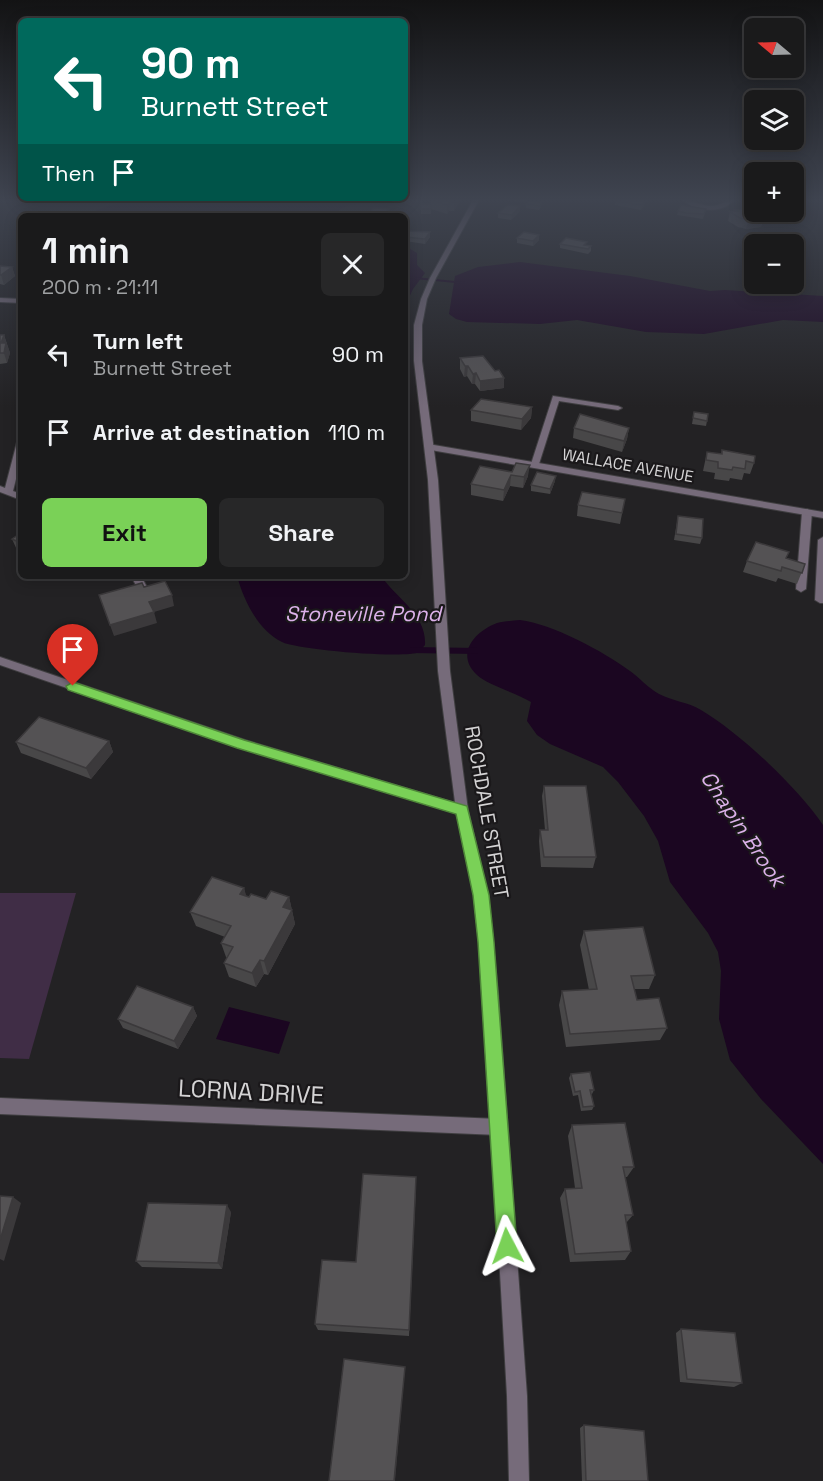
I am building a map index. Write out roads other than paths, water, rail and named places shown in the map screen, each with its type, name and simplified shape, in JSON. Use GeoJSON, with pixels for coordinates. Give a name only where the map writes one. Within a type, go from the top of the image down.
{"type":"FeatureCollection","features":[{"type":"Feature","properties":{"kind":"street","name":"ROCHDALE STREET"},"geometry":{"type":"LineString","coordinates":[[438,269],[420,312],[418,370],[433,480],[444,671],[462,810],[481,895],[491,992],[517,1396],[519,1481]]}},
{"type":"Feature","properties":{"kind":"street"},"geometry":{"type":"LineString","coordinates":[[0,300],[18,302]]}},
{"type":"Feature","properties":{"kind":"street"},"geometry":{"type":"LineString","coordinates":[[535,464],[556,398],[618,408]]}},
{"type":"Feature","properties":{"kind":"street","name":"WALLACE AVENUE"},"geometry":{"type":"LineString","coordinates":[[428,447],[823,515]]}},
{"type":"Feature","properties":{"kind":"street"},"geometry":{"type":"LineString","coordinates":[[18,450],[4,490],[18,496]]}},
{"type":"Feature","properties":{"kind":"street"},"geometry":{"type":"LineString","coordinates":[[801,589],[807,512]]}},
{"type":"Feature","properties":{"kind":"street"},"geometry":{"type":"LineString","coordinates":[[820,600],[823,540]]}},
{"type":"Feature","properties":{"kind":"street"},"geometry":{"type":"LineString","coordinates":[[138,579],[143,589]]}},
{"type":"Feature","properties":{"kind":"street"},"geometry":{"type":"LineString","coordinates":[[0,661],[242,744],[462,810]]}},
{"type":"Feature","properties":{"kind":"street","name":"LORNA DRIVE"},"geometry":{"type":"LineString","coordinates":[[0,1106],[499,1127]]}},
{"type":"Feature","properties":{"kind":"water"},"geometry":{"type":"Polygon","coordinates":[[[408,269],[421,269],[425,273],[408,300],[408,269]]]}},
{"type":"Feature","properties":{"kind":"water"},"geometry":{"type":"Polygon","coordinates":[[[473,269],[576,269],[630,276],[710,291],[823,296],[823,322],[783,320],[704,334],[646,332],[577,320],[540,324],[467,322],[449,314],[455,276],[473,269]]]}},
{"type":"Feature","properties":{"kind":"water","name":"Stoneville Pond"},"geometry":{"type":"Polygon","coordinates":[[[238,579],[384,579],[416,616],[424,634],[425,645],[419,652],[394,655],[329,651],[292,645],[273,637],[266,630],[253,614],[238,579]]]}},
{"type":"Feature","properties":{"kind":"water"},"geometry":{"type":"Polygon","coordinates":[[[520,620],[547,627],[592,647],[619,663],[659,694],[696,707],[716,720],[733,732],[784,778],[823,825],[823,1164],[761,1099],[730,1060],[719,1019],[721,971],[718,952],[708,933],[670,882],[658,841],[644,816],[618,782],[603,767],[550,744],[537,735],[527,721],[531,702],[482,679],[471,667],[468,659],[470,644],[481,632],[497,623],[520,620]]]}},
{"type":"Feature","properties":{"kind":"water"},"geometry":{"type":"Polygon","coordinates":[[[229,1007],[290,1022],[279,1054],[216,1039],[229,1007]]]}},
{"type":"Feature","properties":{"kind":"waterway"},"geometry":{"type":"LineString","coordinates":[[408,277],[465,283]]}},
{"type":"Feature","properties":{"kind":"waterway","name":"Chapin Brook"},"geometry":{"type":"LineString","coordinates":[[410,650],[478,651]]}}]}
